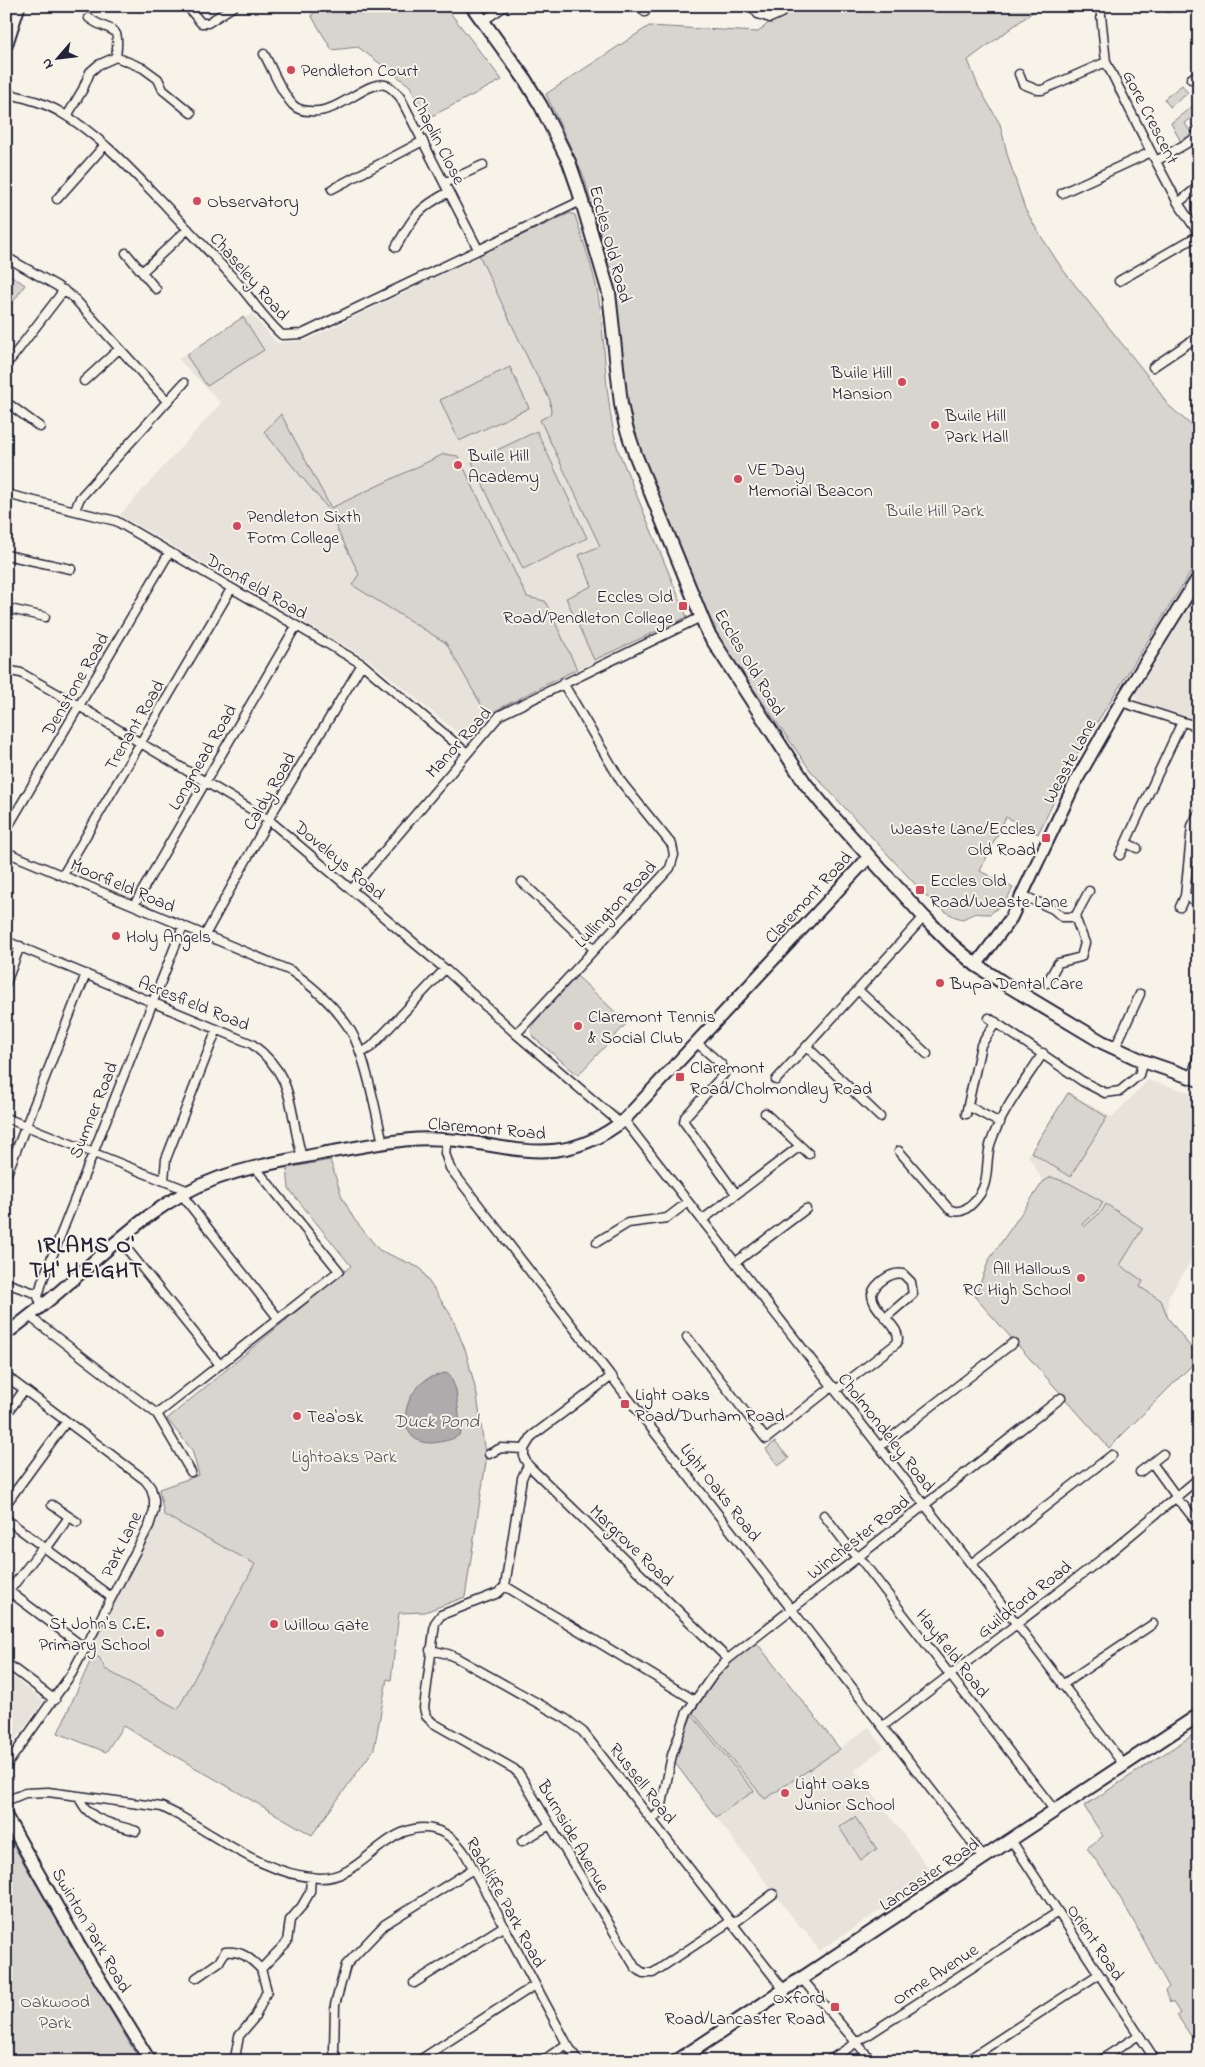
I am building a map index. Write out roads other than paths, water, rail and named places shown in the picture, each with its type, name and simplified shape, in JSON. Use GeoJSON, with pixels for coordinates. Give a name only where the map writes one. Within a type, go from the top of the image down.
{"type":"FeatureCollection","features":[{"type":"Feature","properties":{"kind":"main road"},"geometry":{"type":"LineString","coordinates":[[6,46],[19,6]]}},
{"type":"Feature","properties":{"kind":"main road","name":"Eccles Old Road"},"geometry":{"type":"LineString","coordinates":[[472,6],[524,78],[541,106],[569,162],[583,200],[609,293],[621,404],[626,427],[701,617],[721,655],[805,783],[924,917],[952,945],[976,964],[1002,982],[1115,1048],[1143,1062],[1195,1079]]}},
{"type":"Feature","properties":{"kind":"main road","name":"Weaste Lane"},"geometry":{"type":"LineString","coordinates":[[976,964],[1011,918],[1076,781],[1121,702],[1199,576]]}},
{"type":"Feature","properties":{"kind":"main road","name":"Claremont Road"},"geometry":{"type":"LineString","coordinates":[[6,1334],[155,1211],[185,1193],[217,1178],[255,1167],[302,1157],[383,1143],[419,1139],[447,1140],[554,1152],[588,1142],[622,1121],[869,857]]}},
{"type":"Feature","properties":{"kind":"main road","name":"Lancaster Road"},"geometry":{"type":"LineString","coordinates":[[677,2061],[1199,1715]]}},
{"type":"Feature","properties":{"kind":"main road","name":"Swinton Park Road"},"geometry":{"type":"LineString","coordinates":[[6,1816],[80,1947],[150,2061]]}},
{"type":"Feature","properties":{"kind":"street"},"geometry":{"type":"LineString","coordinates":[[187,6],[201,23],[208,23],[234,6]]}},
{"type":"Feature","properties":{"kind":"street"},"geometry":{"type":"LineString","coordinates":[[483,21],[505,6]]}},
{"type":"Feature","properties":{"kind":"street"},"geometry":{"type":"LineString","coordinates":[[752,6],[758,14],[770,18],[781,13],[786,6]]}},
{"type":"Feature","properties":{"kind":"street","name":"Gore Crescent"},"geometry":{"type":"LineString","coordinates":[[1100,6],[1106,62],[1178,203],[1199,235]]}},
{"type":"Feature","properties":{"kind":"street"},"geometry":{"type":"LineString","coordinates":[[89,18],[96,24],[113,28],[118,43],[116,57]]}},
{"type":"Feature","properties":{"kind":"street","name":"Chaplin Close"},"geometry":{"type":"LineString","coordinates":[[264,54],[284,92],[293,105],[300,109],[322,112],[336,107],[367,89],[376,86],[385,85],[400,97],[478,249]]}},
{"type":"Feature","properties":{"kind":"street"},"geometry":{"type":"LineString","coordinates":[[67,116],[83,89],[90,72],[98,65],[116,57],[143,68],[158,79],[163,90],[191,113]]}},
{"type":"Feature","properties":{"kind":"street"},"geometry":{"type":"LineString","coordinates":[[1018,74],[1023,84],[1042,90],[1106,62]]}},
{"type":"Feature","properties":{"kind":"street"},"geometry":{"type":"LineString","coordinates":[[1191,79],[1199,73]]}},
{"type":"Feature","properties":{"kind":"street","name":"Chaseley Road"},"geometry":{"type":"LineString","coordinates":[[6,93],[39,102],[67,116],[105,145],[188,229],[236,282],[272,326],[282,335],[302,334],[583,200]]}},
{"type":"Feature","properties":{"kind":"street"},"geometry":{"type":"LineString","coordinates":[[1156,161],[1196,138],[1199,129]]}},
{"type":"Feature","properties":{"kind":"street"},"geometry":{"type":"LineString","coordinates":[[332,189],[422,141]]}},
{"type":"Feature","properties":{"kind":"street"},"geometry":{"type":"LineString","coordinates":[[57,199],[105,145]]}},
{"type":"Feature","properties":{"kind":"street"},"geometry":{"type":"LineString","coordinates":[[1062,193],[1151,152]]}},
{"type":"Feature","properties":{"kind":"street"},"geometry":{"type":"LineString","coordinates":[[444,183],[484,165]]}},
{"type":"Feature","properties":{"kind":"street"},"geometry":{"type":"LineString","coordinates":[[1178,203],[1199,186]]}},
{"type":"Feature","properties":{"kind":"street"},"geometry":{"type":"LineString","coordinates":[[396,247],[420,210],[429,202],[449,192]]}},
{"type":"Feature","properties":{"kind":"street"},"geometry":{"type":"LineString","coordinates":[[142,272],[188,229]]}},
{"type":"Feature","properties":{"kind":"street"},"geometry":{"type":"LineString","coordinates":[[1119,282],[1199,235]]}},
{"type":"Feature","properties":{"kind":"street"},"geometry":{"type":"LineString","coordinates":[[126,253],[156,289]]}},
{"type":"Feature","properties":{"kind":"street"},"geometry":{"type":"LineString","coordinates":[[6,257],[64,290],[74,298],[167,401]]}},
{"type":"Feature","properties":{"kind":"street"},"geometry":{"type":"LineString","coordinates":[[11,359],[64,290]]}},
{"type":"Feature","properties":{"kind":"street"},"geometry":{"type":"LineString","coordinates":[[1153,367],[1199,336]]}},
{"type":"Feature","properties":{"kind":"street"},"geometry":{"type":"LineString","coordinates":[[84,381],[119,348]]}},
{"type":"Feature","properties":{"kind":"street"},"geometry":{"type":"LineString","coordinates":[[76,510],[80,498],[184,383]]}},
{"type":"Feature","properties":{"kind":"street"},"geometry":{"type":"LineString","coordinates":[[6,402],[40,427]]}},
{"type":"Feature","properties":{"kind":"street","name":"Dronfield Road"},"geometry":{"type":"LineString","coordinates":[[6,494],[116,521],[362,664],[467,752]]}},
{"type":"Feature","properties":{"kind":"street","name":"Denstone Road"},"geometry":{"type":"LineString","coordinates":[[6,830],[169,553]]}},
{"type":"Feature","properties":{"kind":"street"},"geometry":{"type":"LineString","coordinates":[[6,555],[71,569]]}},
{"type":"Feature","properties":{"kind":"street","name":"Trenant Road"},"geometry":{"type":"LineString","coordinates":[[63,875],[231,589]]}},
{"type":"Feature","properties":{"kind":"street"},"geometry":{"type":"LineString","coordinates":[[6,608],[45,617]]}},
{"type":"Feature","properties":{"kind":"street","name":"Manor Road"},"geometry":{"type":"LineString","coordinates":[[352,889],[500,715],[701,617]]}},
{"type":"Feature","properties":{"kind":"street","name":"Longmead Road"},"geometry":{"type":"LineString","coordinates":[[134,905],[296,626]]}},
{"type":"Feature","properties":{"kind":"street","name":"Caldy Road"},"geometry":{"type":"LineString","coordinates":[[205,935],[269,820],[362,664]]}},
{"type":"Feature","properties":{"kind":"street","name":"Doveleys Road"},"geometry":{"type":"LineString","coordinates":[[6,670],[21,673],[79,706],[269,820],[445,969],[516,1034],[622,1121]]}},
{"type":"Feature","properties":{"kind":"street","name":"Lullington Road"},"geometry":{"type":"LineString","coordinates":[[516,1034],[670,868],[674,855],[669,841],[635,800],[612,768],[563,683]]}},
{"type":"Feature","properties":{"kind":"street"},"geometry":{"type":"LineString","coordinates":[[1121,702],[1199,726]]}},
{"type":"Feature","properties":{"kind":"street"},"geometry":{"type":"LineString","coordinates":[[1120,855],[1182,722]]}},
{"type":"Feature","properties":{"kind":"street"},"geometry":{"type":"LineString","coordinates":[[1180,907],[1185,896],[1192,826],[1199,812]]}},
{"type":"Feature","properties":{"kind":"street"},"geometry":{"type":"LineString","coordinates":[[1126,843],[1137,848]]}},
{"type":"Feature","properties":{"kind":"street","name":"Moorfield Road"},"geometry":{"type":"LineString","coordinates":[[6,852],[291,971],[302,979],[323,996],[345,1022],[361,1053],[383,1143]]}},
{"type":"Feature","properties":{"kind":"street"},"geometry":{"type":"LineString","coordinates":[[522,882],[594,949]]}},
{"type":"Feature","properties":{"kind":"street"},"geometry":{"type":"LineString","coordinates":[[1047,983],[1058,963],[1081,957],[1085,943],[1075,917],[1089,891]]}},
{"type":"Feature","properties":{"kind":"street"},"geometry":{"type":"LineString","coordinates":[[1022,894],[1053,910],[1062,917],[1075,917]]}},
{"type":"Feature","properties":{"kind":"street"},"geometry":{"type":"LineString","coordinates":[[1185,896],[1196,901]]}},
{"type":"Feature","properties":{"kind":"street"},"geometry":{"type":"LineString","coordinates":[[776,1080],[924,917]]}},
{"type":"Feature","properties":{"kind":"street","name":"Sumner Road"},"geometry":{"type":"LineString","coordinates":[[38,1293],[151,1002],[183,926]]}},
{"type":"Feature","properties":{"kind":"street","name":"Acresfield Road"},"geometry":{"type":"LineString","coordinates":[[6,941],[252,1044],[276,1066],[286,1084],[302,1157]]}},
{"type":"Feature","properties":{"kind":"street"},"geometry":{"type":"LineString","coordinates":[[6,983],[20,946]]}},
{"type":"Feature","properties":{"kind":"street"},"geometry":{"type":"LineString","coordinates":[[361,1053],[371,1047],[445,969]]}},
{"type":"Feature","properties":{"kind":"street"},"geometry":{"type":"LineString","coordinates":[[6,1176],[86,974]]}},
{"type":"Feature","properties":{"kind":"street"},"geometry":{"type":"LineString","coordinates":[[858,990],[927,1054]]}},
{"type":"Feature","properties":{"kind":"street"},"geometry":{"type":"LineString","coordinates":[[1115,1048],[1140,994]]}},
{"type":"Feature","properties":{"kind":"street"},"geometry":{"type":"LineString","coordinates":[[966,1114],[982,1045],[992,1020],[1082,1081],[1105,1093],[1120,1091],[1139,1075],[1143,1062]]}},
{"type":"Feature","properties":{"kind":"street"},"geometry":{"type":"LineString","coordinates":[[164,1180],[166,1159],[217,1029]]}},
{"type":"Feature","properties":{"kind":"street"},"geometry":{"type":"LineString","coordinates":[[696,1042],[722,1065],[724,1074],[685,1117],[684,1122],[736,1194]]}},
{"type":"Feature","properties":{"kind":"street"},"geometry":{"type":"LineString","coordinates":[[807,1047],[880,1117]]}},
{"type":"Feature","properties":{"kind":"street"},"geometry":{"type":"LineString","coordinates":[[1195,1079],[1199,1051]]}},
{"type":"Feature","properties":{"kind":"street"},"geometry":{"type":"LineString","coordinates":[[900,1151],[949,1209],[956,1212],[961,1211],[974,1202],[982,1191],[990,1143],[1000,1123],[1043,1053]]}},
{"type":"Feature","properties":{"kind":"street"},"geometry":{"type":"LineString","coordinates":[[968,1106],[1000,1123]]}},
{"type":"Feature","properties":{"kind":"street"},"geometry":{"type":"LineString","coordinates":[[765,1113],[809,1154]]}},
{"type":"Feature","properties":{"kind":"street"},"geometry":{"type":"LineString","coordinates":[[6,1118],[164,1180],[185,1193],[278,1318]]}},
{"type":"Feature","properties":{"kind":"street","name":"Cholmondeley Road"},"geometry":{"type":"LineString","coordinates":[[622,1121],[736,1262],[971,1564],[1124,1765]]}},
{"type":"Feature","properties":{"kind":"street","name":"Light Oaks Road"},"geometry":{"type":"LineString","coordinates":[[447,1140],[446,1158],[450,1168],[984,1858]]}},
{"type":"Feature","properties":{"kind":"street"},"geometry":{"type":"LineString","coordinates":[[702,1220],[800,1146]]}},
{"type":"Feature","properties":{"kind":"street"},"geometry":{"type":"LineString","coordinates":[[157,1414],[339,1271],[255,1167]]}},
{"type":"Feature","properties":{"kind":"street"},"geometry":{"type":"LineString","coordinates":[[597,1242],[628,1223],[668,1218],[688,1202]]}},
{"type":"Feature","properties":{"kind":"street"},"geometry":{"type":"LineString","coordinates":[[736,1262],[806,1209]]}},
{"type":"Feature","properties":{"kind":"street"},"geometry":{"type":"LineString","coordinates":[[119,1239],[220,1365]]}},
{"type":"Feature","properties":{"kind":"street"},"geometry":{"type":"LineString","coordinates":[[687,1337],[766,1439],[897,1344],[899,1336],[885,1318],[873,1301],[873,1290],[892,1274],[903,1274],[912,1282],[913,1294],[885,1318]]}},
{"type":"Feature","properties":{"kind":"street"},"geometry":{"type":"LineString","coordinates":[[6,1283],[38,1293],[42,1305]]}},
{"type":"Feature","properties":{"kind":"street"},"geometry":{"type":"LineString","coordinates":[[29,1316],[157,1414],[191,1472]]}},
{"type":"Feature","properties":{"kind":"street"},"geometry":{"type":"LineString","coordinates":[[879,1447],[1013,1343]]}},
{"type":"Feature","properties":{"kind":"street","name":"Park Lane"},"geometry":{"type":"LineString","coordinates":[[6,1376],[141,1476],[153,1494],[154,1510],[149,1526],[86,1649],[55,1700],[6,1766]]}},
{"type":"Feature","properties":{"kind":"street"},"geometry":{"type":"LineString","coordinates":[[430,1650],[435,1623],[440,1615],[498,1593],[505,1586],[522,1478],[528,1465],[524,1458],[524,1448],[532,1436],[612,1376]]}},
{"type":"Feature","properties":{"kind":"street"},"geometry":{"type":"LineString","coordinates":[[6,1415],[24,1390]]}},
{"type":"Feature","properties":{"kind":"street","name":"Winchester Road"},"geometry":{"type":"LineString","coordinates":[[652,1820],[661,1810],[676,1740],[694,1700],[728,1659],[1061,1398]]}},
{"type":"Feature","properties":{"kind":"street"},"geometry":{"type":"LineString","coordinates":[[6,1504],[66,1422]]}},
{"type":"Feature","properties":{"kind":"street"},"geometry":{"type":"LineString","coordinates":[[489,1454],[501,1448],[524,1448]]}},
{"type":"Feature","properties":{"kind":"street"},"geometry":{"type":"LineString","coordinates":[[1140,1472],[1163,1454]]}},
{"type":"Feature","properties":{"kind":"street"},"geometry":{"type":"LineString","coordinates":[[971,1564],[1112,1455]]}},
{"type":"Feature","properties":{"kind":"street"},"geometry":{"type":"LineString","coordinates":[[1152,1463],[1175,1497],[1199,1525]]}},
{"type":"Feature","properties":{"kind":"street","name":"Margrove Road"},"geometry":{"type":"LineString","coordinates":[[528,1465],[728,1659]]}},
{"type":"Feature","properties":{"kind":"street","name":"Guildford Road"},"geometry":{"type":"LineString","coordinates":[[883,1726],[1107,1555],[1199,1478]]}},
{"type":"Feature","properties":{"kind":"street"},"geometry":{"type":"LineString","coordinates":[[52,1505],[77,1522]]}},
{"type":"Feature","properties":{"kind":"street"},"geometry":{"type":"LineString","coordinates":[[69,1516],[7,1592],[86,1649]]}},
{"type":"Feature","properties":{"kind":"street","name":"Hayfield Road"},"geometry":{"type":"LineString","coordinates":[[824,1516],[854,1554],[859,1557],[1055,1811]]}},
{"type":"Feature","properties":{"kind":"street"},"geometry":{"type":"LineString","coordinates":[[6,1519],[111,1597]]}},
{"type":"Feature","properties":{"kind":"street"},"geometry":{"type":"LineString","coordinates":[[505,1586],[694,1700]]}},
{"type":"Feature","properties":{"kind":"street"},"geometry":{"type":"LineString","coordinates":[[1062,1685],[1153,1624]]}},
{"type":"Feature","properties":{"kind":"street","name":"Russell Road"},"geometry":{"type":"LineString","coordinates":[[430,1650],[457,1658],[578,1727],[588,1737],[784,1990]]}},
{"type":"Feature","properties":{"kind":"street","name":"Burnside Avenue"},"geometry":{"type":"LineString","coordinates":[[430,1650],[424,1708],[426,1716],[433,1723],[517,1772],[526,1782],[626,1952],[640,1972],[647,1974],[653,1972],[732,1922]]}},
{"type":"Feature","properties":{"kind":"street"},"geometry":{"type":"LineString","coordinates":[[6,1662],[55,1700]]}},
{"type":"Feature","properties":{"kind":"street","name":"Radcliffe Park Road"},"geometry":{"type":"LineString","coordinates":[[6,1801],[33,1791],[167,1809],[272,1868],[324,1878],[344,1873],[391,1839],[406,1832],[423,1828],[437,1830],[450,1835],[459,1844],[473,1868],[567,2044],[578,2061]]}},
{"type":"Feature","properties":{"kind":"street"},"geometry":{"type":"LineString","coordinates":[[80,1796],[84,1808],[92,1814],[104,1821],[136,1831]]}},
{"type":"Feature","properties":{"kind":"street"},"geometry":{"type":"LineString","coordinates":[[522,1841],[550,1825]]}},
{"type":"Feature","properties":{"kind":"street","name":"Orient Road"},"geometry":{"type":"LineString","coordinates":[[1011,1840],[1156,2061]]}},
{"type":"Feature","properties":{"kind":"street"},"geometry":{"type":"LineString","coordinates":[[338,2061],[334,2051],[335,2005],[346,1965],[384,1925],[473,1868]]}},
{"type":"Feature","properties":{"kind":"street"},"geometry":{"type":"LineString","coordinates":[[261,1969],[287,1942],[290,1920],[302,1906],[310,1892],[311,1877]]}},
{"type":"Feature","properties":{"kind":"street"},"geometry":{"type":"LineString","coordinates":[[732,1922],[772,1894]]}},
{"type":"Feature","properties":{"kind":"street","name":"Orme Avenue"},"geometry":{"type":"LineString","coordinates":[[828,2061],[1058,1912]]}},
{"type":"Feature","properties":{"kind":"street"},"geometry":{"type":"LineString","coordinates":[[414,1984],[504,1926]]}},
{"type":"Feature","properties":{"kind":"street"},"geometry":{"type":"LineString","coordinates":[[196,1978],[219,1962],[225,1952],[236,1950],[250,1958],[261,1969],[267,1991],[255,2017],[239,2036],[236,2058]]}},
{"type":"Feature","properties":{"kind":"street"},"geometry":{"type":"LineString","coordinates":[[966,2061],[1099,1974]]}},
{"type":"Feature","properties":{"kind":"street"},"geometry":{"type":"LineString","coordinates":[[802,1978],[872,2061]]}},
{"type":"Feature","properties":{"kind":"street"},"geometry":{"type":"LineString","coordinates":[[418,2061],[535,1984]]}},
{"type":"Feature","properties":{"kind":"street"},"geometry":{"type":"LineString","coordinates":[[1099,2061],[1139,2035]]}},
{"type":"Feature","properties":{"kind":"street"},"geometry":{"type":"LineString","coordinates":[[542,2061],[567,2044]]}},
{"type":"Feature","properties":{"kind":"water","name":"Duck Pond"},"geometry":{"type":"Polygon","coordinates":[[[445,1373],[450,1375],[456,1390],[461,1433],[444,1441],[428,1443],[417,1440],[410,1433],[406,1423],[406,1412],[410,1400],[427,1379],[445,1373]]]}},
{"type":"Feature","properties":{"kind":"place","name":"Pendleton Court"},"geometry":{"type":"Point","coordinates":[291,70]}},
{"type":"Feature","properties":{"kind":"place","name":"Observatory"},"geometry":{"type":"Point","coordinates":[197,201]}},
{"type":"Feature","properties":{"kind":"place","name":"Buile Hill Mansion"},"geometry":{"type":"Point","coordinates":[902,382]}},
{"type":"Feature","properties":{"kind":"place","name":"Buile Hill Park Hall"},"geometry":{"type":"Point","coordinates":[935,425]}},
{"type":"Feature","properties":{"kind":"place","name":"Buile Hill Academy"},"geometry":{"type":"Point","coordinates":[458,465]}},
{"type":"Feature","properties":{"kind":"place","name":"VE Day Memorial Beacon"},"geometry":{"type":"Point","coordinates":[738,479]}},
{"type":"Feature","properties":{"kind":"place","name":"Pendleton Sixth Form College"},"geometry":{"type":"Point","coordinates":[237,526]}},
{"type":"Feature","properties":{"kind":"place","name":"Eccles Old Road/Pendleton College"},"geometry":{"type":"Point","coordinates":[683,606]}},
{"type":"Feature","properties":{"kind":"place","name":"Weaste Lane/Eccles Old Road"},"geometry":{"type":"Point","coordinates":[1046,838]}},
{"type":"Feature","properties":{"kind":"place","name":"Eccles Old Road/Weaste Lane"},"geometry":{"type":"Point","coordinates":[920,890]}},
{"type":"Feature","properties":{"kind":"place","name":"Holy Angels"},"geometry":{"type":"Point","coordinates":[116,936]}},
{"type":"Feature","properties":{"kind":"place","name":"Bupa Dental Care"},"geometry":{"type":"Point","coordinates":[940,983]}},
{"type":"Feature","properties":{"kind":"place","name":"Claremont Tennis & Social Club"},"geometry":{"type":"Point","coordinates":[578,1026]}},
{"type":"Feature","properties":{"kind":"place","name":"Claremont Road/Cholmondley Road"},"geometry":{"type":"Point","coordinates":[680,1077]}},
{"type":"Feature","properties":{"kind":"place","name":"All Hallows RC High School"},"geometry":{"type":"Point","coordinates":[1081,1278]}},
{"type":"Feature","properties":{"kind":"place","name":"Light Oaks Road/Durham Road"},"geometry":{"type":"Point","coordinates":[625,1404]}},
{"type":"Feature","properties":{"kind":"place","name":"Tea'osk"},"geometry":{"type":"Point","coordinates":[297,1416]}},
{"type":"Feature","properties":{"kind":"place","name":"Willow Gate"},"geometry":{"type":"Point","coordinates":[274,1624]}},
{"type":"Feature","properties":{"kind":"place","name":"St John's C.E. Primary School"},"geometry":{"type":"Point","coordinates":[160,1633]}},
{"type":"Feature","properties":{"kind":"place","name":"Light Oaks Junior School"},"geometry":{"type":"Point","coordinates":[785,1793]}},
{"type":"Feature","properties":{"kind":"place","name":"Oxford Road/Lancaster Road"},"geometry":{"type":"Point","coordinates":[835,2007]}},
{"type":"Feature","properties":{"kind":"district","name":"IRLAMS O' TH' HEIGHT"},"geometry":{"type":"Point","coordinates":[86,1256]}},
{"type":"Feature","properties":{"kind":"park label","name":"Buile Hill Park"},"geometry":{"type":"Point","coordinates":[935,510]}},
{"type":"Feature","properties":{"kind":"park label","name":"Lightoaks Park"},"geometry":{"type":"Point","coordinates":[344,1456]}},
{"type":"Feature","properties":{"kind":"park label","name":"Oakwood Park"},"geometry":{"type":"Point","coordinates":[55,2011]}}]}
